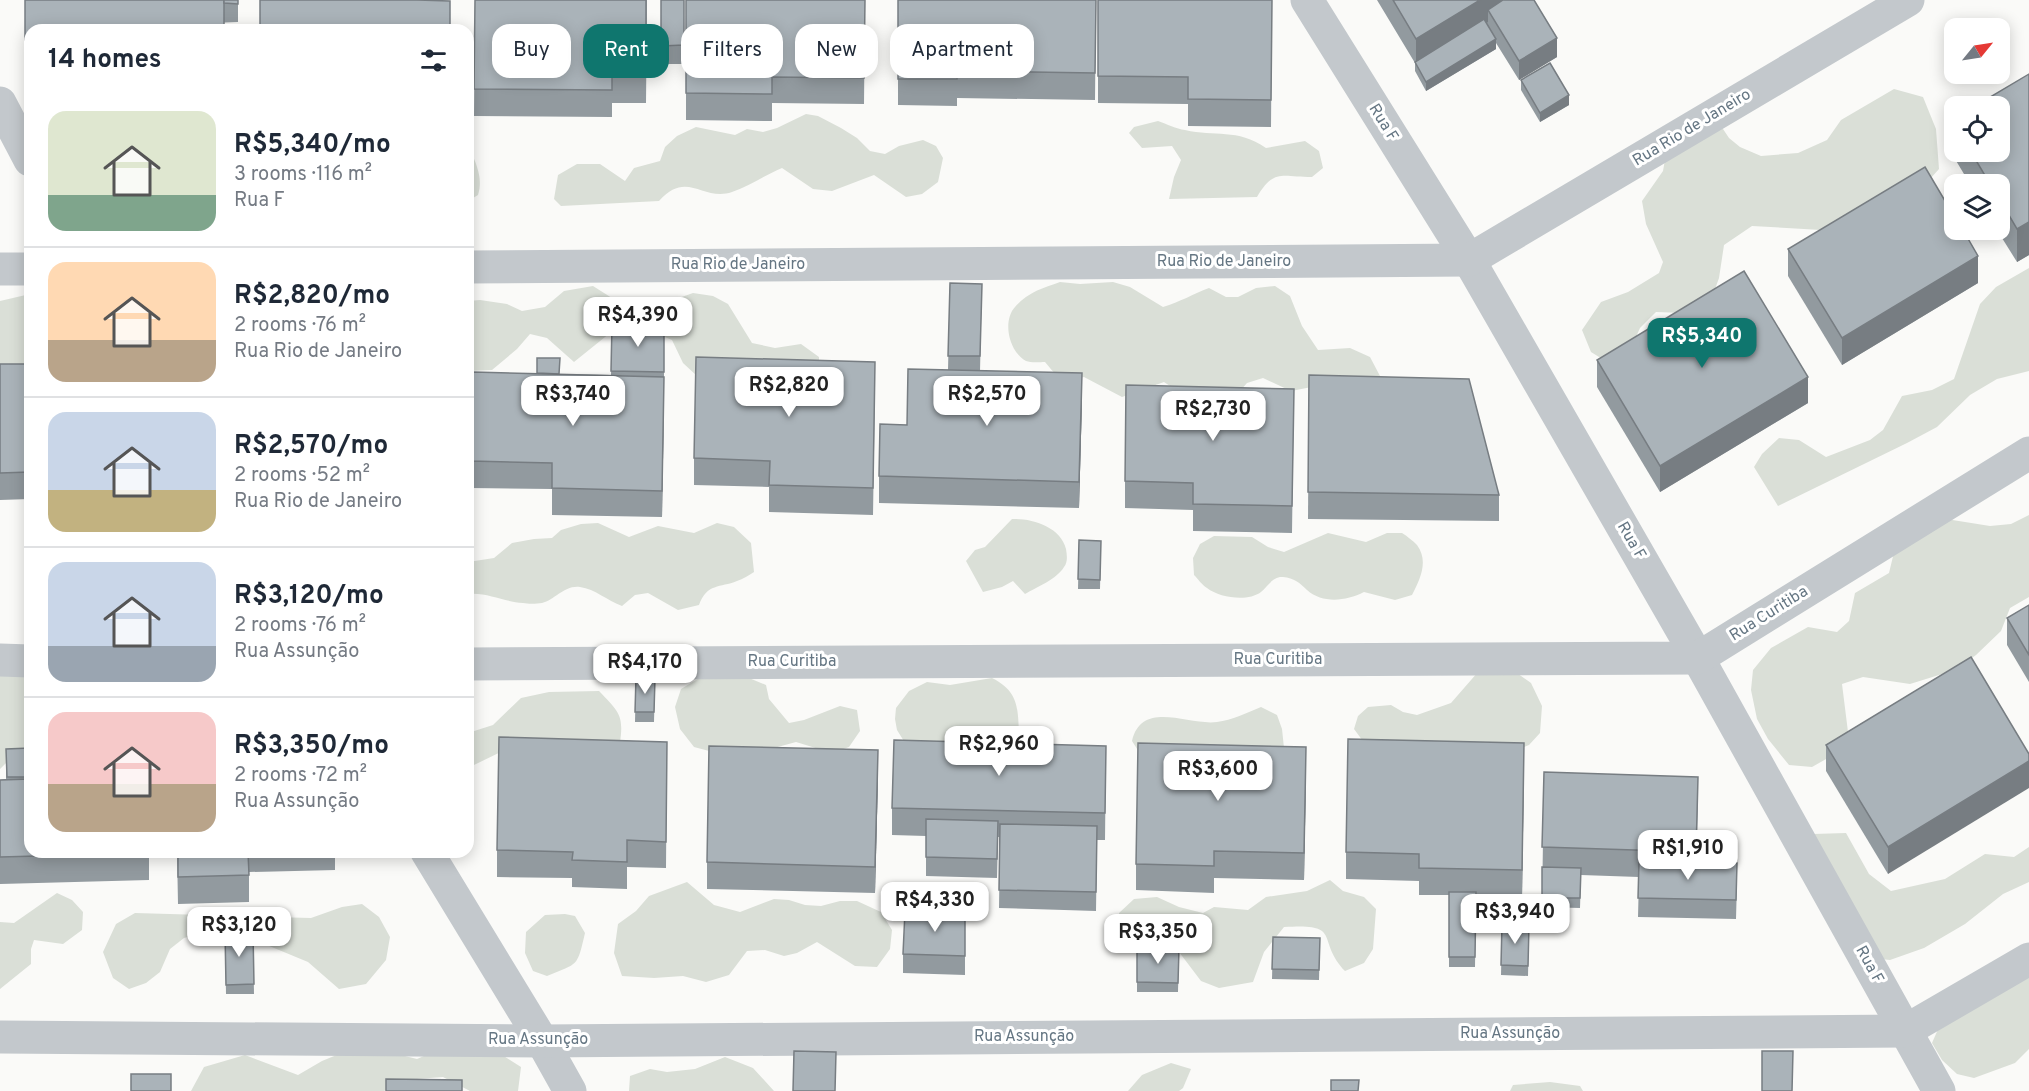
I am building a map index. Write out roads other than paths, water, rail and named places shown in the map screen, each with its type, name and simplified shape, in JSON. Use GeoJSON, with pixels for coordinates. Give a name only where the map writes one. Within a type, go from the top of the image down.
{"type":"FeatureCollection","features":[{"type":"Feature","properties":{"kind":"street","name":"Rua F"},"geometry":{"type":"LineString","coordinates":[[1307,0],[1469,260],[1698,658],[1939,1091]]}},
{"type":"Feature","properties":{"kind":"street","name":"Rua Rio de Janeiro"},"geometry":{"type":"LineString","coordinates":[[474,267],[1469,260],[1908,0]]}},
{"type":"Feature","properties":{"kind":"street"},"geometry":{"type":"LineString","coordinates":[[0,103],[24,149]]}},
{"type":"Feature","properties":{"kind":"street"},"geometry":{"type":"LineString","coordinates":[[0,269],[24,269]]}},
{"type":"Feature","properties":{"kind":"street","name":"Rua Curitiba"},"geometry":{"type":"LineString","coordinates":[[474,664],[1698,658],[2029,453]]}},
{"type":"Feature","properties":{"kind":"street"},"geometry":{"type":"LineString","coordinates":[[0,660],[24,661]]}},
{"type":"Feature","properties":{"kind":"street"},"geometry":{"type":"LineString","coordinates":[[431,858],[570,1091]]}},
{"type":"Feature","properties":{"kind":"street","name":"Rua Assunção"},"geometry":{"type":"LineString","coordinates":[[0,1037],[542,1041],[1905,1031],[2029,959]]}}]}
